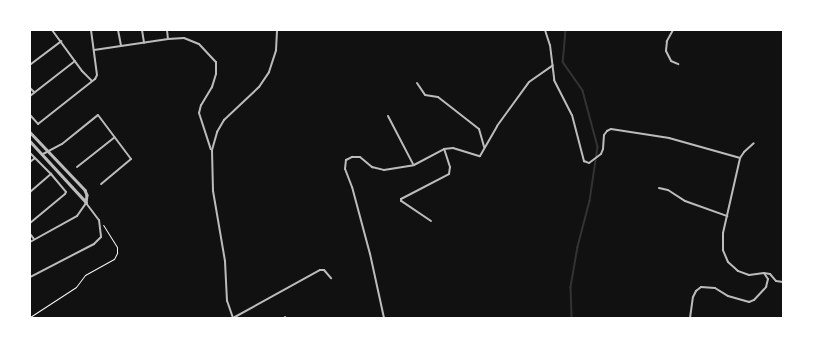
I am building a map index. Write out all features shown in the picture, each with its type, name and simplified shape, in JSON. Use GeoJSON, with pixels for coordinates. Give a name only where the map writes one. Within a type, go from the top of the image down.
{"type":"FeatureCollection","features":[{"type":"Feature","properties":{"kind":"street"},"geometry":{"type":"LineString","coordinates":[[52,30],[75,61],[92,80]]}},
{"type":"Feature","properties":{"kind":"street"},"geometry":{"type":"LineString","coordinates":[[30,115],[38,124],[95,79],[97,75],[92,30]]}},
{"type":"Feature","properties":{"kind":"street"},"geometry":{"type":"LineString","coordinates":[[118,30],[120,46]]}},
{"type":"Feature","properties":{"kind":"street"},"geometry":{"type":"LineString","coordinates":[[142,30],[144,43]]}},
{"type":"Feature","properties":{"kind":"street"},"geometry":{"type":"LineString","coordinates":[[167,30],[168,39]]}},
{"type":"Feature","properties":{"kind":"street"},"geometry":{"type":"LineString","coordinates":[[212,150],[217,132],[224,120],[259,87],[269,72],[276,50],[277,30]]}},
{"type":"Feature","properties":{"kind":"street"},"geometry":{"type":"LineString","coordinates":[[545,30],[550,45],[556,85],[572,115],[584,161],[589,163],[597,158],[604,149],[604,135],[611,129],[669,138],[740,158]]}},
{"type":"Feature","properties":{"kind":"street"},"geometry":{"type":"LineString","coordinates":[[672,30],[667,41],[666,51],[671,61],[678,64]]}},
{"type":"Feature","properties":{"kind":"street"},"geometry":{"type":"LineString","coordinates":[[94,50],[184,38],[199,44],[216,62],[216,74],[212,87],[201,105],[199,113],[212,150],[214,191],[225,260],[227,301],[233,318],[320,270],[324,270],[331,278]]}},
{"type":"Feature","properties":{"kind":"street"},"geometry":{"type":"LineString","coordinates":[[31,64],[61,41]]}},
{"type":"Feature","properties":{"kind":"street"},"geometry":{"type":"LineString","coordinates":[[30,96],[75,61]]}},
{"type":"Feature","properties":{"kind":"street"},"geometry":{"type":"LineString","coordinates":[[384,318],[370,254],[345,164],[346,160],[356,156],[360,157],[378,170],[414,165],[444,149],[453,148],[480,156],[497,126],[529,82],[553,65]]}},
{"type":"Feature","properties":{"kind":"street"},"geometry":{"type":"LineString","coordinates":[[417,82],[425,95],[441,99],[479,129],[484,148]]}},
{"type":"Feature","properties":{"kind":"street"},"geometry":{"type":"LineString","coordinates":[[30,88],[34,92]]}},
{"type":"Feature","properties":{"kind":"street"},"geometry":{"type":"LineString","coordinates":[[43,154],[50,152],[98,115],[131,159],[100,184]]}},
{"type":"Feature","properties":{"kind":"street"},"geometry":{"type":"LineString","coordinates":[[388,116],[414,165]]}},
{"type":"Feature","properties":{"kind":"street"},"geometry":{"type":"LineString","coordinates":[[30,132],[85,190],[87,195],[86,203],[77,216],[30,242]]}},
{"type":"Feature","properties":{"kind":"street"},"geometry":{"type":"LineString","coordinates":[[77,167],[115,137]]}},
{"type":"Feature","properties":{"kind":"street"},"geometry":{"type":"LineString","coordinates":[[30,141],[86,203],[99,220],[101,237],[94,244],[30,277]]}},
{"type":"Feature","properties":{"kind":"street"},"geometry":{"type":"LineString","coordinates":[[754,143],[740,158],[723,233],[723,250],[728,262],[738,272],[749,275],[764,273],[770,274],[776,281],[783,282]]}},
{"type":"Feature","properties":{"kind":"street"},"geometry":{"type":"LineString","coordinates":[[431,221],[401,201],[401,199],[449,174],[450,167],[444,149]]}},
{"type":"Feature","properties":{"kind":"street"},"geometry":{"type":"LineString","coordinates":[[30,153],[65,190],[65,194],[30,223]]}},
{"type":"Feature","properties":{"kind":"street"},"geometry":{"type":"LineString","coordinates":[[30,162],[35,158]]}},
{"type":"Feature","properties":{"kind":"street"},"geometry":{"type":"LineString","coordinates":[[30,192],[51,174]]}},
{"type":"Feature","properties":{"kind":"street"},"geometry":{"type":"LineString","coordinates":[[659,188],[668,190],[685,201],[727,216]]}},
{"type":"Feature","properties":{"kind":"street"},"geometry":{"type":"LineString","coordinates":[[30,234],[34,239]]}},
{"type":"Feature","properties":{"kind":"street"},"geometry":{"type":"LineString","coordinates":[[690,318],[693,297],[701,286],[714,288],[728,296],[749,302],[754,300],[766,287],[768,280],[764,273]]}},
{"type":"Feature","properties":{"kind":"path"},"geometry":{"type":"LineString","coordinates":[[30,317],[76,287],[85,275],[114,259],[117,253],[117,247],[99,220]]}},
{"type":"Feature","properties":{"kind":"waterway"},"geometry":{"type":"LineString","coordinates":[[566,30],[563,62],[583,91],[598,147],[590,201],[578,247],[571,287],[572,318]]}}]}
